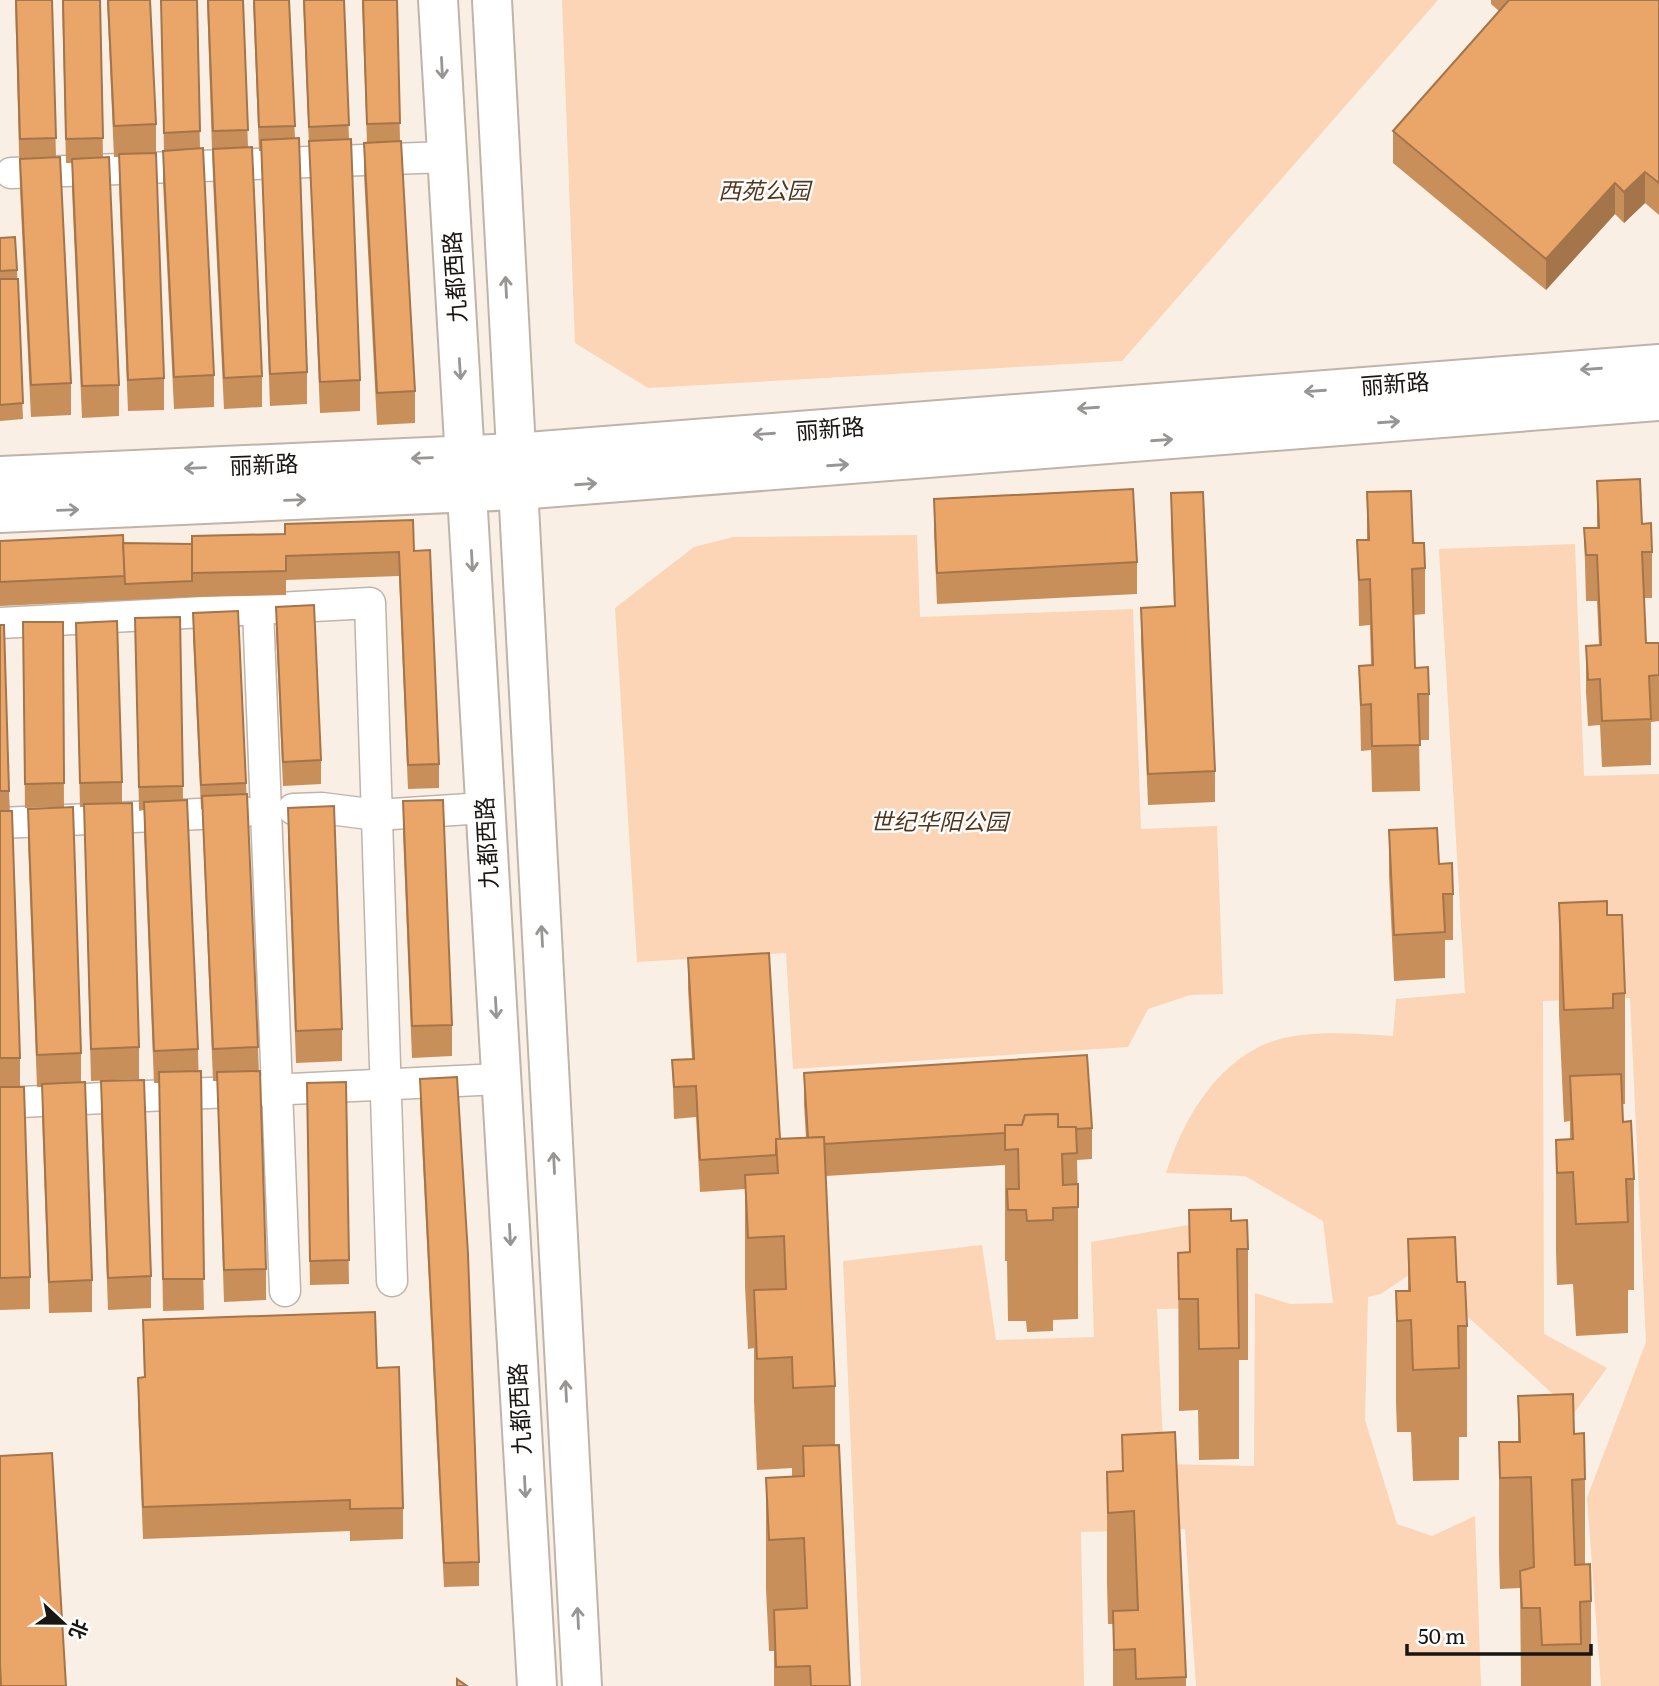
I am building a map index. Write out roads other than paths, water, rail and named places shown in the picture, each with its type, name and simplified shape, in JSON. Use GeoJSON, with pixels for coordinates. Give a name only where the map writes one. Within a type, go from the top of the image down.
{"type":"FeatureCollection","features":[{"type":"Feature","properties":{"kind":"main road","name":"九都西路"},"geometry":{"type":"LineString","coordinates":[[438,0],[537,1686]]}},
{"type":"Feature","properties":{"kind":"main road","name":"九都西路"},"geometry":{"type":"LineString","coordinates":[[492,0],[582,1686]]}},
{"type":"Feature","properties":{"kind":"main road","name":"丽新路"},"geometry":{"type":"LineString","coordinates":[[517,471],[1659,364]]}},
{"type":"Feature","properties":{"kind":"main road","name":"丽新路"},"geometry":{"type":"LineString","coordinates":[[0,513],[467,474],[1659,401]]}},
{"type":"Feature","properties":{"kind":"main road","name":"丽新路"},"geometry":{"type":"LineString","coordinates":[[0,476],[467,474]]}},
{"type":"Feature","properties":{"kind":"street"},"geometry":{"type":"LineString","coordinates":[[11,173],[447,157]]}},
{"type":"Feature","properties":{"kind":"street"},"geometry":{"type":"LineString","coordinates":[[0,622],[370,603],[392,1281]]}},
{"type":"Feature","properties":{"kind":"street"},"geometry":{"type":"LineString","coordinates":[[258,609],[285,1291]]}},
{"type":"Feature","properties":{"kind":"street"},"geometry":{"type":"LineString","coordinates":[[0,823],[322,807],[377,815],[484,808]]}},
{"type":"Feature","properties":{"kind":"street"},"geometry":{"type":"LineString","coordinates":[[0,1103],[500,1079]]}},
{"type":"Feature","properties":{"kind":"park label","name":"西苑公园"},"geometry":{"type":"Point","coordinates":[764,191]}},
{"type":"Feature","properties":{"kind":"park label","name":"世纪华阳公园"},"geometry":{"type":"Point","coordinates":[939,822]}}]}
